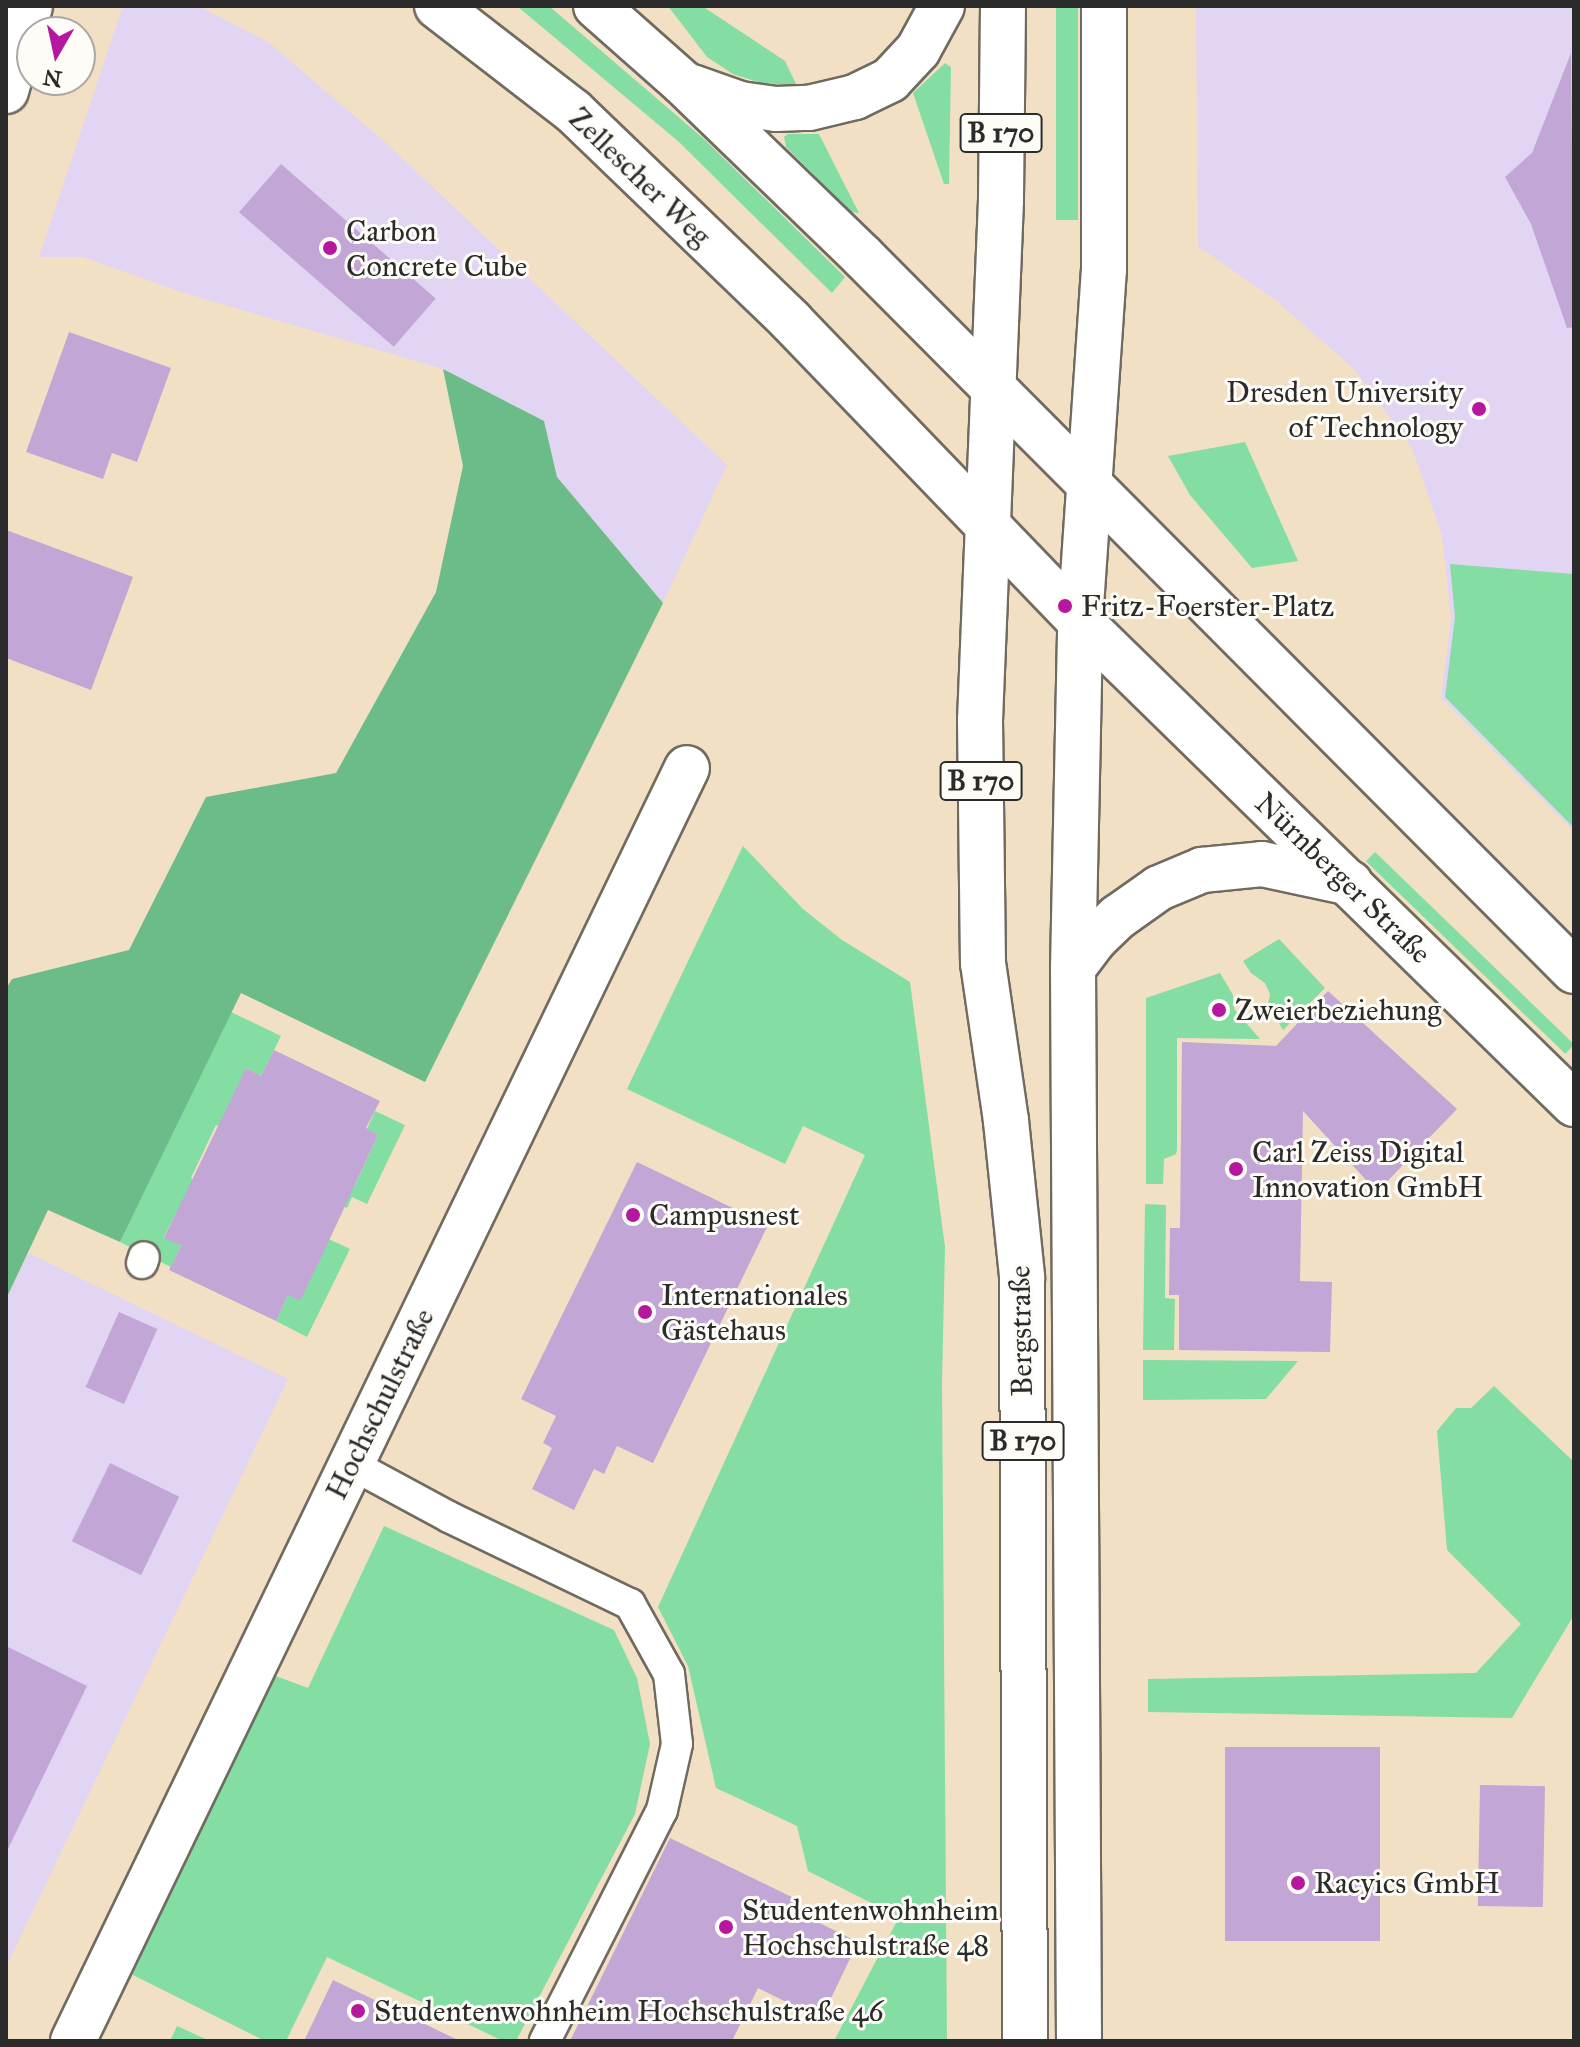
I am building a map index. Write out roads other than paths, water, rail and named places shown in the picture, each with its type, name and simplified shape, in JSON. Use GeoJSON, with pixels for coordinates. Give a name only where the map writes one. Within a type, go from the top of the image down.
{"type":"FeatureCollection","features":[{"type":"Feature","properties":{"kind":"main road"},"geometry":{"type":"LineString","coordinates":[[6,91],[30,6]]}},
{"type":"Feature","properties":{"kind":"main road","name":"Zellescher Weg"},"geometry":{"type":"LineString","coordinates":[[437,6],[573,111],[830,361],[986,524]]}},
{"type":"Feature","properties":{"kind":"main road"},"geometry":{"type":"LineString","coordinates":[[596,6],[683,83],[895,290],[1090,489],[1574,971]]}},
{"type":"Feature","properties":{"kind":"main road"},"geometry":{"type":"LineString","coordinates":[[683,83],[740,104],[776,109],[809,108],[855,97],[890,80],[918,50],[942,6]]}},
{"type":"Feature","properties":{"kind":"main road","name":"B 170"},"geometry":{"type":"LineString","coordinates":[[986,524],[998,260],[1003,6]]}},
{"type":"Feature","properties":{"kind":"main road","name":"B 170"},"geometry":{"type":"LineString","coordinates":[[1079,2041],[1073,968],[1080,621],[1104,270],[1104,6]]}},
{"type":"Feature","properties":{"kind":"main road"},"geometry":{"type":"LineString","coordinates":[[986,524],[1080,621]]}},
{"type":"Feature","properties":{"kind":"main road","name":"Bergstraße"},"geometry":{"type":"LineString","coordinates":[[986,524],[980,720],[983,963],[1006,1121],[1022,1277],[1025,2041]]}},
{"type":"Feature","properties":{"kind":"main road","name":"Nürnberger Straße"},"geometry":{"type":"LineString","coordinates":[[1080,621],[1574,1104]]}},
{"type":"Feature","properties":{"kind":"main road","name":"Hochschulstraße"},"geometry":{"type":"LineString","coordinates":[[73,2041],[687,768]]}},
{"type":"Feature","properties":{"kind":"main road"},"geometry":{"type":"LineString","coordinates":[[1073,968],[1095,939],[1118,917],[1159,888],[1202,870],[1262,864],[1350,883]]}},
{"type":"Feature","properties":{"kind":"lane"},"geometry":{"type":"LineString","coordinates":[[351,1464],[449,1517],[630,1604],[669,1674],[677,1744],[662,1810],[545,2041]]}},
{"type":"Feature","properties":{"kind":"place","name":"Carbon Concrete Cube"},"geometry":{"type":"Point","coordinates":[330,248]}},
{"type":"Feature","properties":{"kind":"place","name":"Dresden University of Technology"},"geometry":{"type":"Point","coordinates":[1479,409]}},
{"type":"Feature","properties":{"kind":"place","name":"Fritz-Foerster-Platz"},"geometry":{"type":"Point","coordinates":[1065,606]}},
{"type":"Feature","properties":{"kind":"place","name":"Zweierbeziehung"},"geometry":{"type":"Point","coordinates":[1219,1010]}},
{"type":"Feature","properties":{"kind":"place","name":"Carl Zeiss Digital Innovation GmbH"},"geometry":{"type":"Point","coordinates":[1236,1169]}},
{"type":"Feature","properties":{"kind":"place","name":"Campusnest"},"geometry":{"type":"Point","coordinates":[633,1215]}},
{"type":"Feature","properties":{"kind":"place","name":"Internationales Gästehaus"},"geometry":{"type":"Point","coordinates":[645,1312]}},
{"type":"Feature","properties":{"kind":"place","name":"Racyics GmbH"},"geometry":{"type":"Point","coordinates":[1298,1883]}},
{"type":"Feature","properties":{"kind":"place","name":"Studentenwohnheim Hochschulstraße 48"},"geometry":{"type":"Point","coordinates":[726,1927]}},
{"type":"Feature","properties":{"kind":"place","name":"Studentenwohnheim Hochschulstraße 46"},"geometry":{"type":"Point","coordinates":[358,2011]}}]}
